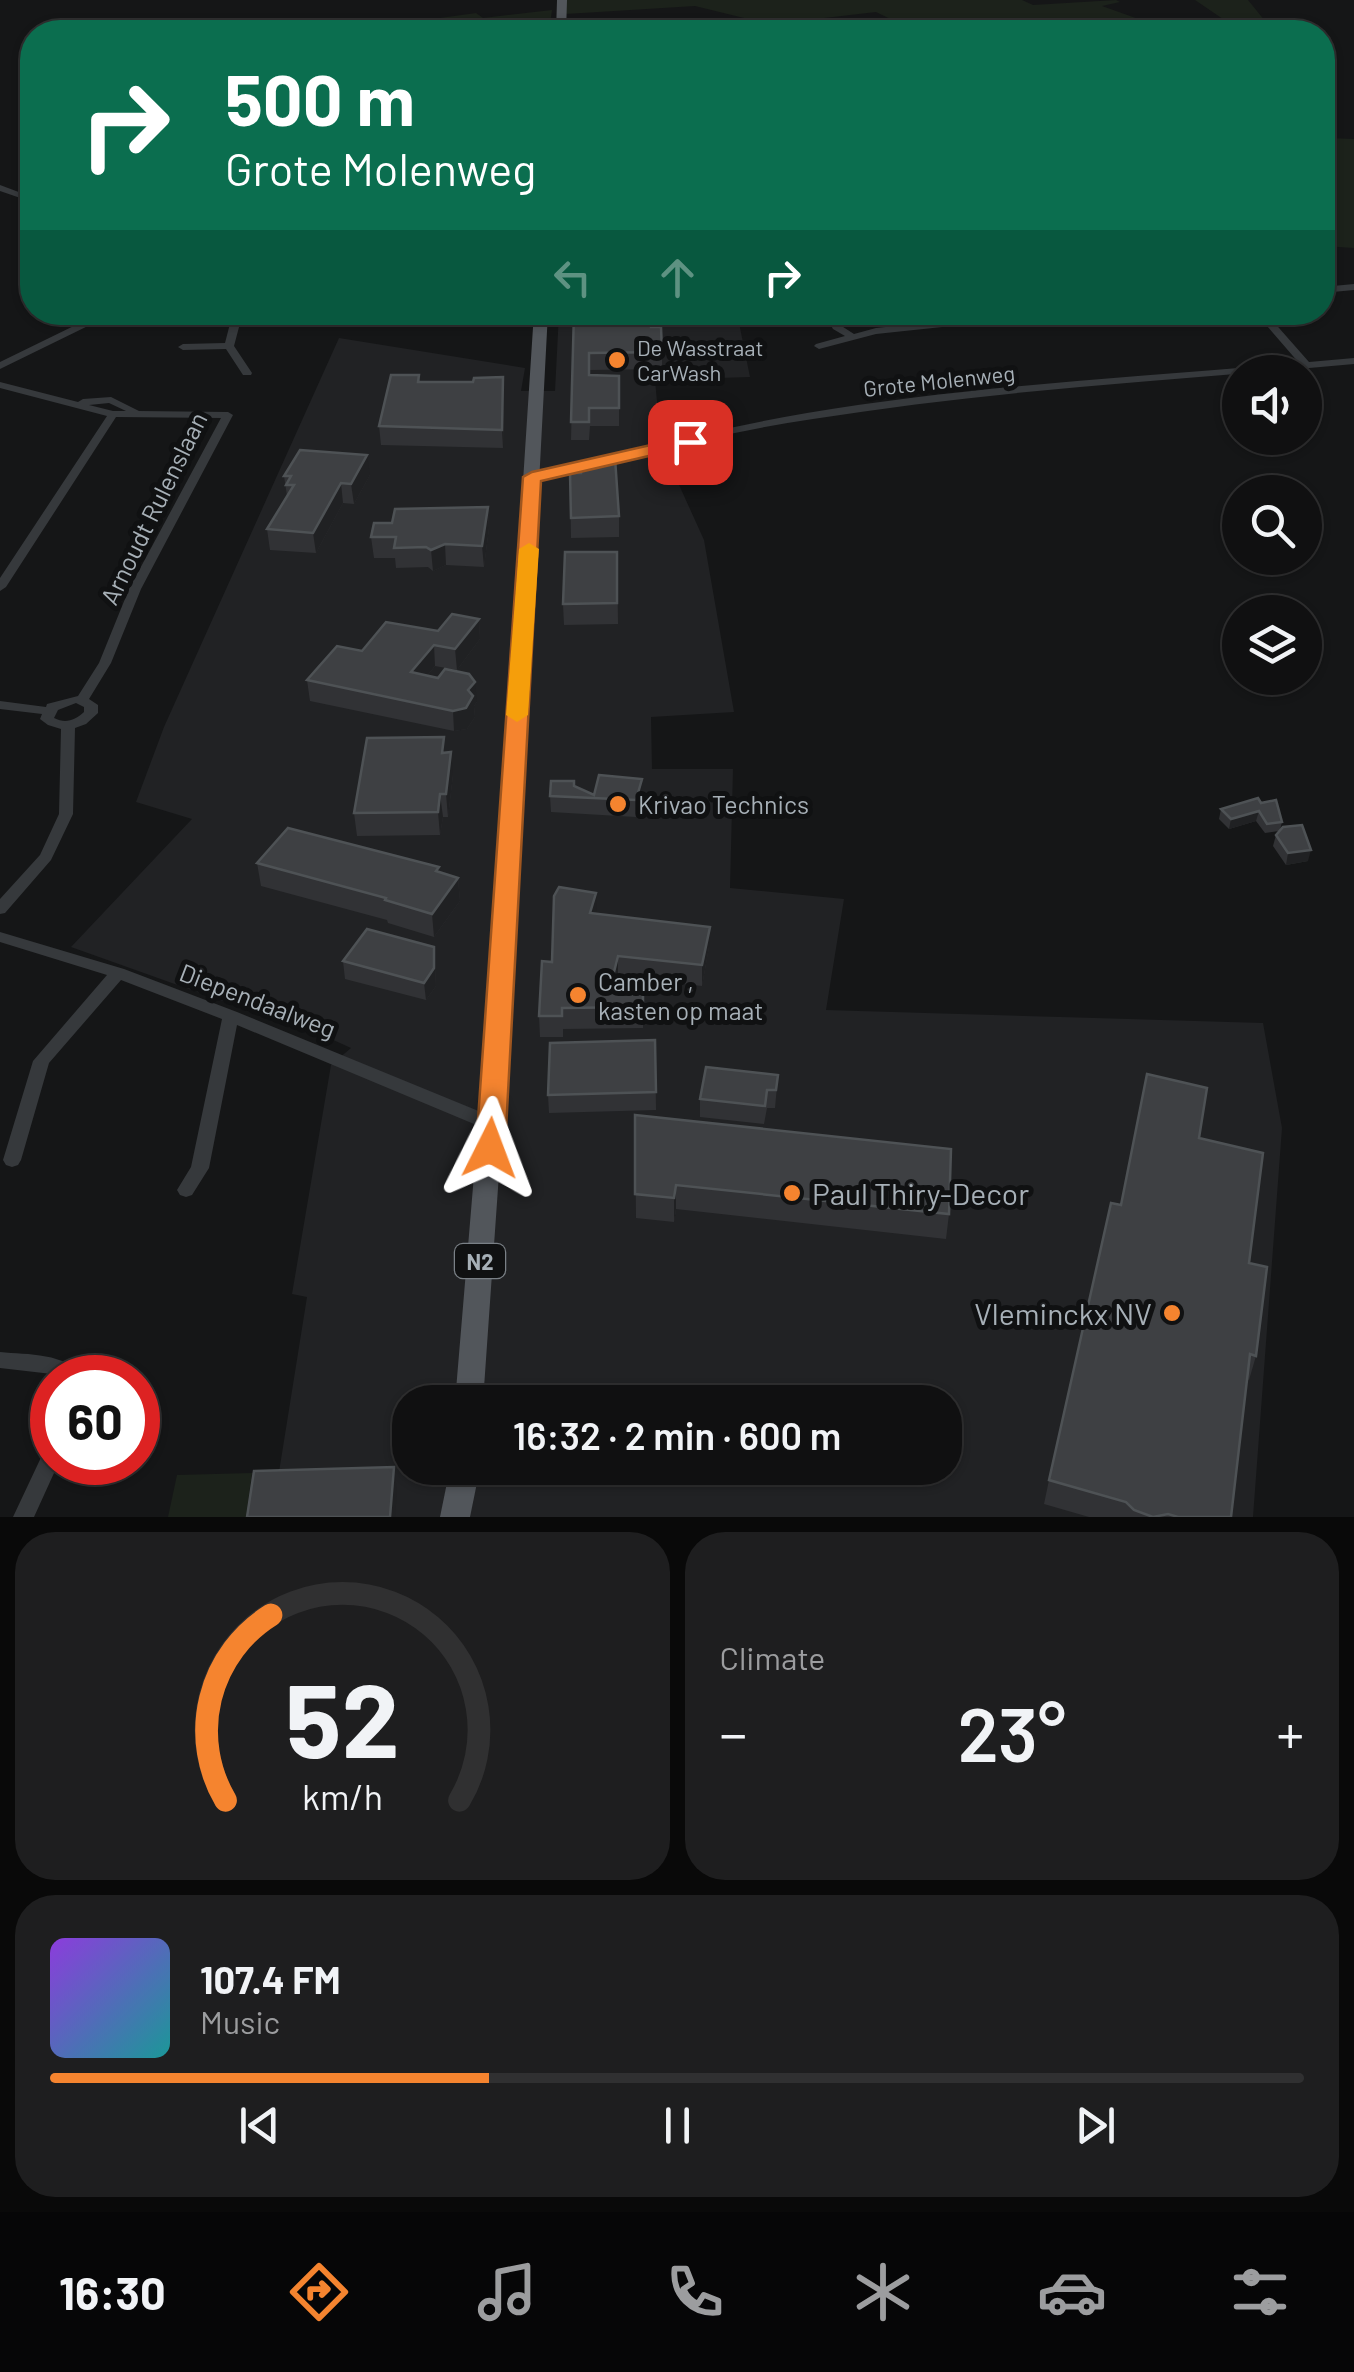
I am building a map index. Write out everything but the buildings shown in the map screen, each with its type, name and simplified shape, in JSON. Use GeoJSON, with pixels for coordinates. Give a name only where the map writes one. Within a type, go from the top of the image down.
{"type":"FeatureCollection","features":[{"type":"Feature","properties":{"kind":"main road","name":"N2"},"geometry":{"type":"LineString","coordinates":[[470,1385],[492,1124],[540,325]]}},
{"type":"Feature","properties":{"kind":"main road"},"geometry":{"type":"LineString","coordinates":[[455,1517],[462,1485]]}},
{"type":"Feature","properties":{"kind":"main road"},"geometry":{"type":"LineString","coordinates":[[466,1485],[474,1517]]}},
{"type":"Feature","properties":{"kind":"street"},"geometry":{"type":"LineString","coordinates":[[0,366],[83,325]]}},
{"type":"Feature","properties":{"kind":"street"},"geometry":{"type":"LineString","coordinates":[[235,325],[229,346],[247,372]]}},
{"type":"Feature","properties":{"kind":"street"},"geometry":{"type":"LineString","coordinates":[[835,325],[850,336]]}},
{"type":"Feature","properties":{"kind":"street"},"geometry":{"type":"LineString","coordinates":[[819,346],[850,336],[929,325]]}},
{"type":"Feature","properties":{"kind":"street"},"geometry":{"type":"LineString","coordinates":[[1271,325],[1298,355]]}},
{"type":"Feature","properties":{"kind":"street"},"geometry":{"type":"LineString","coordinates":[[183,347],[229,346]]}},
{"type":"Feature","properties":{"kind":"street","name":"Grote Molenweg"},"geometry":{"type":"LineString","coordinates":[[1322,362],[1354,361]]}},
{"type":"Feature","properties":{"kind":"street","name":"Grote Molenweg"},"geometry":{"type":"LineString","coordinates":[[532,477],[849,410],[1222,371]]}},
{"type":"Feature","properties":{"kind":"street"},"geometry":{"type":"LineString","coordinates":[[0,402],[6,386],[72,404]]}},
{"type":"Feature","properties":{"kind":"street","name":"Arnoudt Rulenslaan"},"geometry":{"type":"LineString","coordinates":[[72,404],[111,400],[135,412]]}},
{"type":"Feature","properties":{"kind":"street","name":"Arnoudt Rulenslaan"},"geometry":{"type":"LineString","coordinates":[[0,909],[46,857],[66,814],[68,725],[92,713],[91,705],[82,700],[105,662],[135,590],[228,415],[114,414],[72,404]]}},
{"type":"Feature","properties":{"kind":"street"},"geometry":{"type":"LineString","coordinates":[[0,587],[114,414]]}},
{"type":"Feature","properties":{"kind":"street"},"geometry":{"type":"LineString","coordinates":[[0,705],[48,711],[62,701],[82,700]]}},
{"type":"Feature","properties":{"kind":"street"},"geometry":{"type":"LineString","coordinates":[[48,711],[50,722],[68,725]]}},
{"type":"Feature","properties":{"kind":"street","name":"Diependaalweg"},"geometry":{"type":"LineString","coordinates":[[0,936],[118,973],[231,1016],[492,1124]]}},
{"type":"Feature","properties":{"kind":"street"},"geometry":{"type":"LineString","coordinates":[[12,1160],[41,1060],[118,973]]}},
{"type":"Feature","properties":{"kind":"street"},"geometry":{"type":"LineString","coordinates":[[186,1190],[200,1168],[231,1016]]}},
{"type":"Feature","properties":{"kind":"street"},"geometry":{"type":"LineString","coordinates":[[0,1360],[30,1363]]}},
{"type":"Feature","properties":{"kind":"street"},"geometry":{"type":"LineString","coordinates":[[23,1517],[38,1485]]}},
{"type":"Feature","properties":{"kind":"shaded area"},"geometry":{"type":"Polygon","coordinates":[[[565,0],[1022,0],[1033,5],[1116,0],[1120,2],[1102,6],[1141,20],[892,20],[876,12],[807,20],[734,20],[744,18],[695,6],[566,14],[565,0]]]}},
{"type":"Feature","properties":{"kind":"shaded area"},"geometry":{"type":"Polygon","coordinates":[[[1195,0],[1248,0],[1264,20],[1224,20],[1195,0]]]}},
{"type":"Feature","properties":{"kind":"shaded area"},"geometry":{"type":"Polygon","coordinates":[[[552,10],[551,20],[440,18],[476,13],[483,18],[552,10]]]}},
{"type":"Feature","properties":{"kind":"shaded area"},"geometry":{"type":"Polygon","coordinates":[[[1335,138],[1354,139],[1354,248],[1335,247],[1335,138]]]}},
{"type":"Feature","properties":{"kind":"shaded area"},"geometry":{"type":"Polygon","coordinates":[[[558,325],[739,325],[750,377],[655,380],[661,445],[704,540],[734,712],[651,717],[652,769],[733,769],[730,888],[844,899],[826,1010],[1263,1023],[1282,1128],[1253,1517],[246,1517],[252,1473],[279,1472],[307,1297],[292,1294],[331,1065],[351,1048],[298,1024],[295,1027],[71,947],[192,819],[136,802],[164,727],[339,338],[525,368],[521,391],[555,391],[558,325]]]}},
{"type":"Feature","properties":{"kind":"shaded area"},"geometry":{"type":"Polygon","coordinates":[[[252,1473],[246,1517],[168,1517],[177,1475],[252,1473]]]}},
{"type":"Feature","properties":{"kind":"slow traffic"},"geometry":{"type":"LineString","coordinates":[[517,715],[529,549]]}},
{"type":"Feature","properties":{"kind":"place","name":"De Wasstraat CarWash"},"geometry":{"type":"Point","coordinates":[617,360]}},
{"type":"Feature","properties":{"kind":"place","name":"Krivao Technics"},"geometry":{"type":"Point","coordinates":[618,804]}},
{"type":"Feature","properties":{"kind":"place","name":"Camber , kasten op maat"},"geometry":{"type":"Point","coordinates":[578,995]}},
{"type":"Feature","properties":{"kind":"place","name":"Paul Thiry-Decor"},"geometry":{"type":"Point","coordinates":[792,1193]}},
{"type":"Feature","properties":{"kind":"place","name":"Vleminckx NV"},"geometry":{"type":"Point","coordinates":[1172,1313]}},
{"type":"Feature","properties":{"kind":"route"},"geometry":{"type":"LineString","coordinates":[[490,1148],[532,477],[690,442]]}}]}
